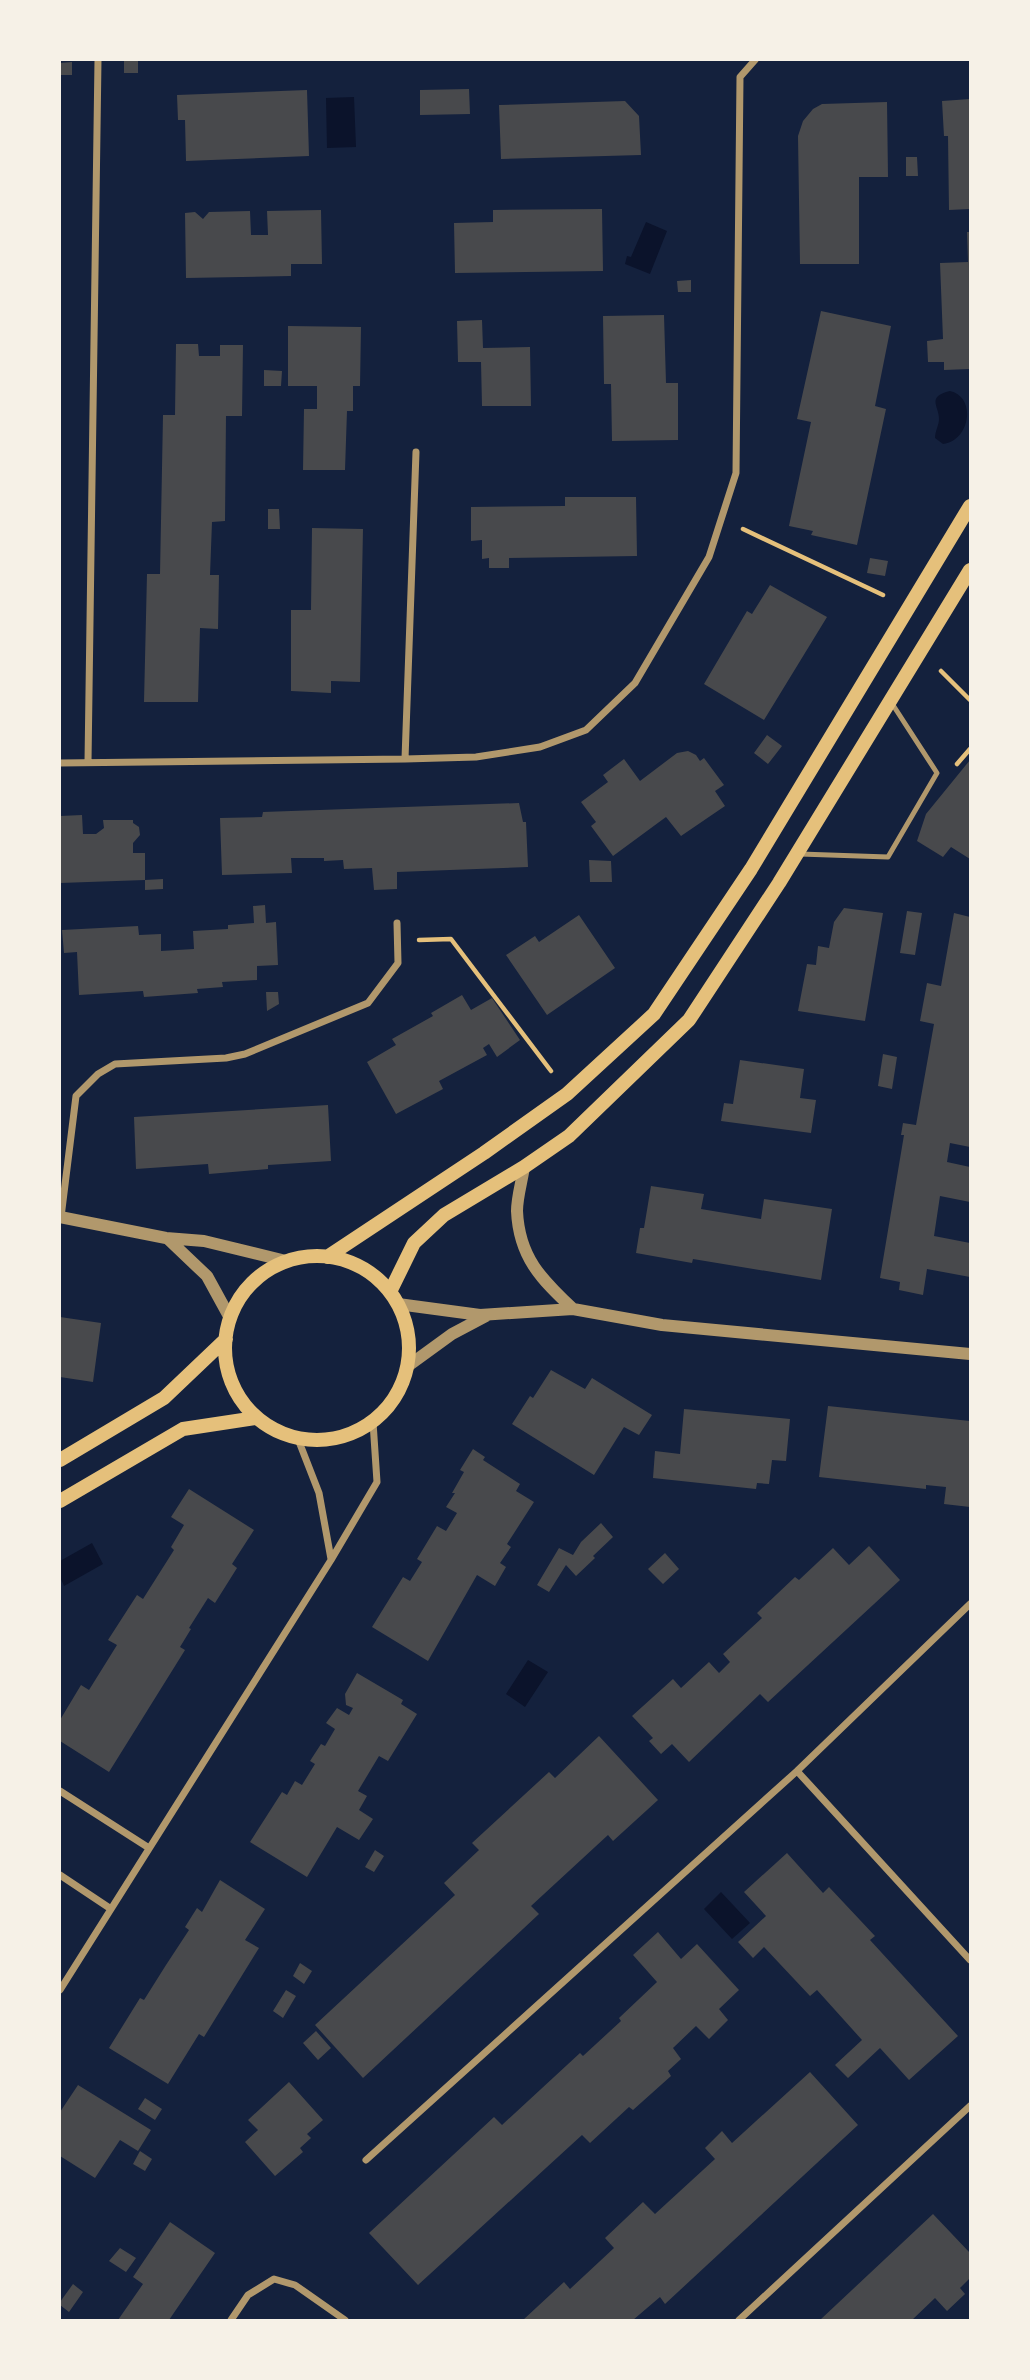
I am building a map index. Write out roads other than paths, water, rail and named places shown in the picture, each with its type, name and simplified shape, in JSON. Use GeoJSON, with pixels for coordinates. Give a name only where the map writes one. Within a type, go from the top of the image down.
{"type":"FeatureCollection","features":[{"type":"Feature","properties":{"kind":"main road"},"geometry":{"type":"LineString","coordinates":[[327,1256],[484,1153],[567,1094],[654,1014],[751,869],[971,506]]}},
{"type":"Feature","properties":{"kind":"main road"},"geometry":{"type":"LineString","coordinates":[[394,1298],[414,1242],[444,1214],[524,1167],[569,1136],[689,1020],[797,854],[971,570]]}},
{"type":"Feature","properties":{"kind":"main road"},"geometry":{"type":"LineString","coordinates":[[327,1256],[351,1262],[373,1274],[394,1298],[408,1334],[408,1366],[401,1387],[389,1406],[373,1422],[350,1435],[324,1440],[298,1439],[275,1431],[256,1418],[242,1401],[231,1382],[226,1361],[226,1339],[230,1318],[243,1294],[262,1274],[286,1261],[327,1256]]}},
{"type":"Feature","properties":{"kind":"main road"},"geometry":{"type":"LineString","coordinates":[[60,1461],[163,1398],[226,1339]]}},
{"type":"Feature","properties":{"kind":"main road"},"geometry":{"type":"LineString","coordinates":[[60,1501],[183,1429],[256,1418]]}},
{"type":"Feature","properties":{"kind":"street"},"geometry":{"type":"LineString","coordinates":[[88,762],[98,60]]}},
{"type":"Feature","properties":{"kind":"street"},"geometry":{"type":"LineString","coordinates":[[60,763],[476,757],[540,747],[586,730],[635,683],[709,557],[736,473],[740,77],[755,60]]}},
{"type":"Feature","properties":{"kind":"street"},"geometry":{"type":"LineString","coordinates":[[405,759],[416,452]]}},
{"type":"Feature","properties":{"kind":"street"},"geometry":{"type":"LineString","coordinates":[[286,1261],[204,1241],[166,1238],[60,1217],[76,1096],[98,1074],[115,1064],[226,1058],[245,1054],[368,1003],[398,963],[397,923]]}},
{"type":"Feature","properties":{"kind":"street"},"geometry":{"type":"LineString","coordinates":[[524,1167],[517,1209],[522,1248],[545,1283],[573,1309]]}},
{"type":"Feature","properties":{"kind":"street"},"geometry":{"type":"LineString","coordinates":[[166,1238],[207,1276],[230,1318]]}},
{"type":"Feature","properties":{"kind":"street"},"geometry":{"type":"LineString","coordinates":[[394,1298],[428,1310],[490,1314],[573,1309],[662,1325],[971,1354]]}},
{"type":"Feature","properties":{"kind":"street"},"geometry":{"type":"LineString","coordinates":[[408,1366],[452,1334],[490,1314]]}},
{"type":"Feature","properties":{"kind":"street"},"geometry":{"type":"LineString","coordinates":[[60,1990],[331,1560],[377,1482],[373,1422]]}},
{"type":"Feature","properties":{"kind":"street"},"geometry":{"type":"LineString","coordinates":[[298,1439],[319,1493],[331,1560]]}},
{"type":"Feature","properties":{"kind":"street"},"geometry":{"type":"LineString","coordinates":[[366,2160],[797,1771],[971,1604]]}},
{"type":"Feature","properties":{"kind":"street"},"geometry":{"type":"LineString","coordinates":[[797,1771],[971,1960]]}},
{"type":"Feature","properties":{"kind":"street"},"geometry":{"type":"LineString","coordinates":[[60,1791],[149,1847]]}},
{"type":"Feature","properties":{"kind":"street"},"geometry":{"type":"LineString","coordinates":[[60,1875],[111,1909]]}},
{"type":"Feature","properties":{"kind":"street"},"geometry":{"type":"LineString","coordinates":[[739,2320],[971,2106]]}},
{"type":"Feature","properties":{"kind":"street"},"geometry":{"type":"LineString","coordinates":[[231,2320],[248,2295],[274,2279],[295,2285],[345,2320]]}},
{"type":"Feature","properties":{"kind":"lane"},"geometry":{"type":"LineString","coordinates":[[797,854],[888,857],[937,773],[890,702]]}},
{"type":"Feature","properties":{"kind":"water"},"geometry":{"type":"Polygon","coordinates":[[[354,97],[356,147],[327,148],[326,98],[354,97]]]}},
{"type":"Feature","properties":{"kind":"water"},"geometry":{"type":"Polygon","coordinates":[[[646,222],[667,231],[650,274],[625,264],[627,256],[631,257],[646,222]]]}},
{"type":"Feature","properties":{"kind":"water"},"geometry":{"type":"Polygon","coordinates":[[[950,391],[964,401],[967,419],[959,435],[943,444],[935,438],[939,419],[936,399],[950,391]]]}},
{"type":"Feature","properties":{"kind":"water"},"geometry":{"type":"Polygon","coordinates":[[[92,1543],[103,1564],[64,1586],[60,1577],[60,1561],[92,1543]]]}},
{"type":"Feature","properties":{"kind":"water"},"geometry":{"type":"Polygon","coordinates":[[[528,1660],[548,1672],[525,1707],[506,1694],[528,1660]]]}},
{"type":"Feature","properties":{"kind":"water"},"geometry":{"type":"Polygon","coordinates":[[[721,1892],[750,1923],[732,1939],[704,1909],[721,1892]]]}}]}
